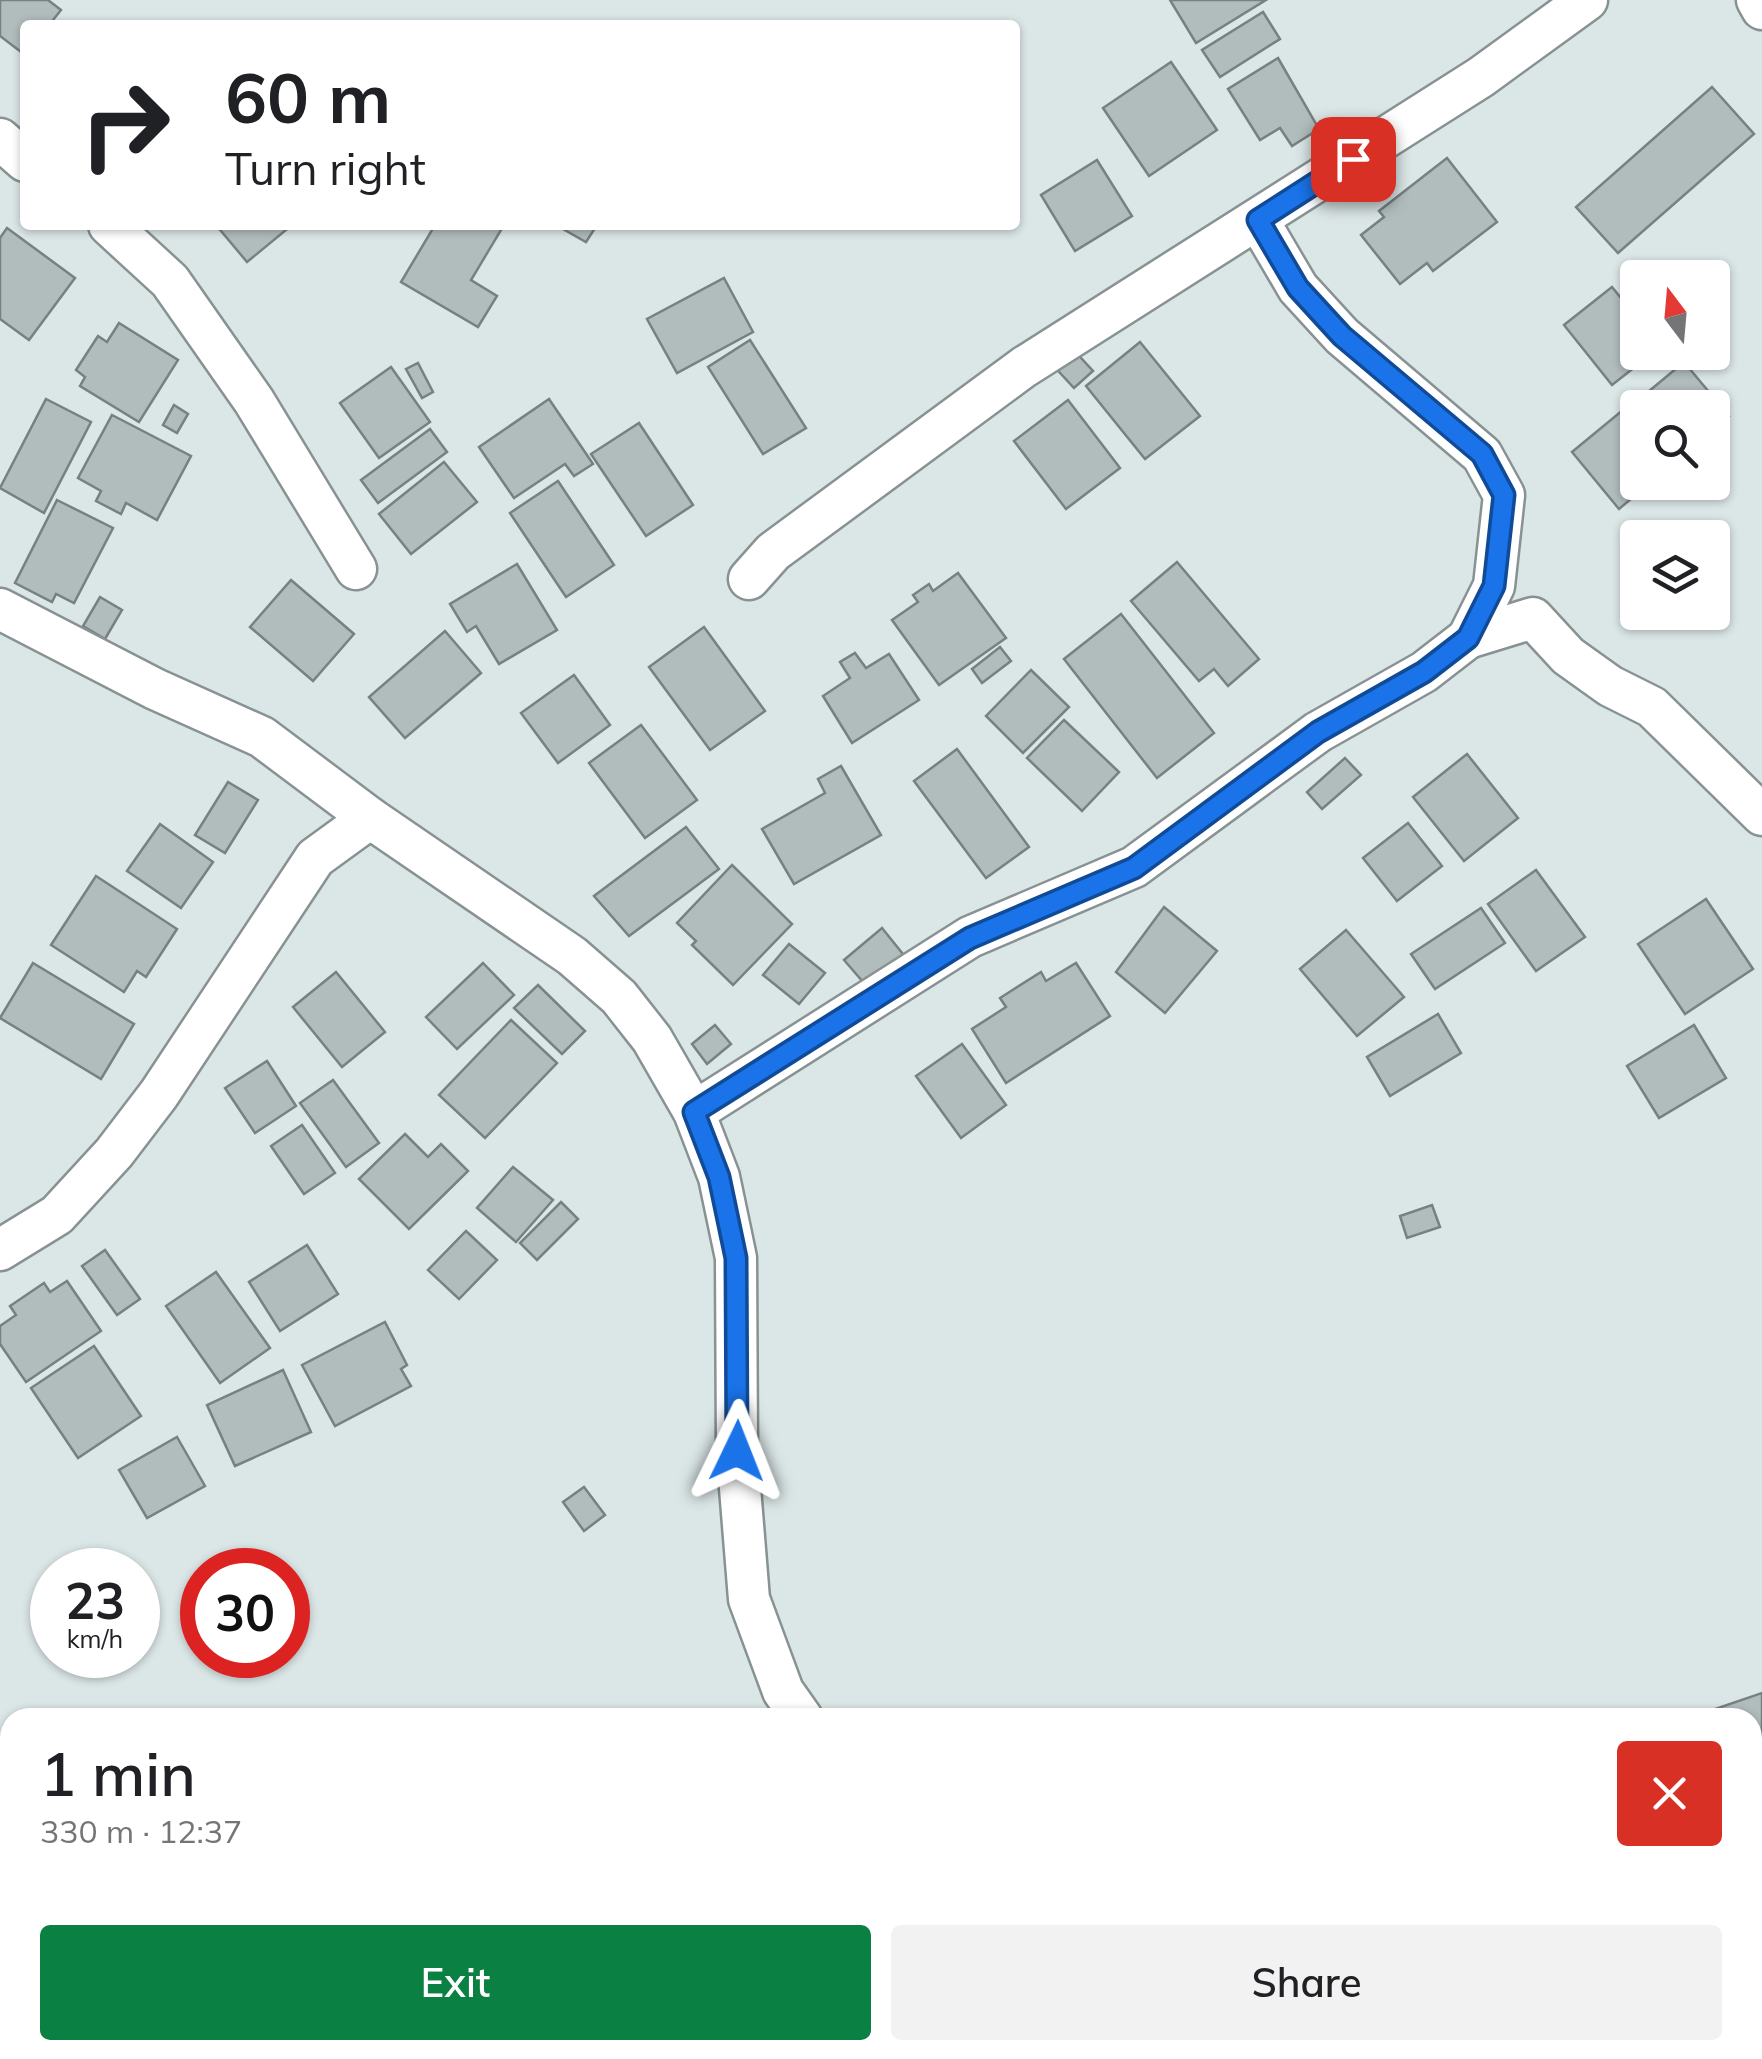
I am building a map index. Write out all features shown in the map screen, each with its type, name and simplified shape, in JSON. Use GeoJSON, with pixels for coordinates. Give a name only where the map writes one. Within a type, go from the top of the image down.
{"type":"FeatureCollection","features":[{"type":"Feature","properties":{"kind":"street"},"geometry":{"type":"LineString","coordinates":[[748,579],[773,552],[1024,367],[1480,77],[1586,0]]}},
{"type":"Feature","properties":{"kind":"street"},"geometry":{"type":"LineString","coordinates":[[1756,0],[1762,8]]}},
{"type":"Feature","properties":{"kind":"street"},"geometry":{"type":"LineString","coordinates":[[0,139],[20,156]]}},
{"type":"Feature","properties":{"kind":"street"},"geometry":{"type":"LineString","coordinates":[[1258,220],[1298,288],[1342,336],[1482,454],[1504,495],[1494,586],[1468,638]]}},
{"type":"Feature","properties":{"kind":"street"},"geometry":{"type":"LineString","coordinates":[[114,230],[170,281],[254,401],[356,569]]}},
{"type":"Feature","properties":{"kind":"street"},"geometry":{"type":"LineString","coordinates":[[0,609],[155,689],[262,737],[370,818],[520,917],[619,997],[652,1039],[694,1112],[719,1177],[736,1258],[737,1451],[748,1599],[783,1692],[795,1708]]}},
{"type":"Feature","properties":{"kind":"street"},"geometry":{"type":"LineString","coordinates":[[694,1112],[970,938],[1134,868],[1318,732],[1424,672],[1468,638],[1532,618],[1568,656],[1610,686],[1652,707],[1762,815]]}},
{"type":"Feature","properties":{"kind":"street"},"geometry":{"type":"LineString","coordinates":[[0,1250],[57,1215],[114,1153],[159,1094],[315,858],[370,818]]}},
{"type":"Feature","properties":{"kind":"building"},"geometry":{"type":"Polygon","coordinates":[[[0,0],[48,0],[61,10],[53,20],[20,20],[20,51],[0,36],[0,0]]]}},
{"type":"Feature","properties":{"kind":"building"},"geometry":{"type":"Polygon","coordinates":[[[1170,0],[1266,0],[1196,43],[1170,0]]]}},
{"type":"Feature","properties":{"kind":"building"},"geometry":{"type":"Polygon","coordinates":[[[1263,12],[1280,39],[1220,77],[1202,50],[1263,12]]]}},
{"type":"Feature","properties":{"kind":"building"},"geometry":{"type":"Polygon","coordinates":[[[1278,58],[1319,129],[1292,146],[1280,128],[1260,140],[1228,89],[1278,58]]]}},
{"type":"Feature","properties":{"kind":"building"},"geometry":{"type":"Polygon","coordinates":[[[1171,62],[1217,130],[1149,176],[1103,108],[1171,62]]]}},
{"type":"Feature","properties":{"kind":"building"},"geometry":{"type":"Polygon","coordinates":[[[1712,87],[1754,134],[1618,253],[1576,207],[1712,87]]]}},
{"type":"Feature","properties":{"kind":"building"},"geometry":{"type":"Polygon","coordinates":[[[1447,158],[1497,222],[1433,271],[1427,263],[1400,284],[1361,235],[1384,217],[1379,211],[1447,158]]]}},
{"type":"Feature","properties":{"kind":"building"},"geometry":{"type":"Polygon","coordinates":[[[1097,160],[1132,216],[1075,251],[1041,195],[1097,160]]]}},
{"type":"Feature","properties":{"kind":"building"},"geometry":{"type":"Polygon","coordinates":[[[7,228],[75,278],[29,340],[0,319],[0,238],[7,228]]]}},
{"type":"Feature","properties":{"kind":"building"},"geometry":{"type":"Polygon","coordinates":[[[220,230],[286,230],[247,262],[220,230]]]}},
{"type":"Feature","properties":{"kind":"building"},"geometry":{"type":"Polygon","coordinates":[[[432,230],[501,230],[471,280],[497,296],[478,327],[401,282],[432,230]]]}},
{"type":"Feature","properties":{"kind":"building"},"geometry":{"type":"Polygon","coordinates":[[[565,230],[594,230],[586,242],[565,230]]]}},
{"type":"Feature","properties":{"kind":"building"},"geometry":{"type":"Polygon","coordinates":[[[724,278],[753,332],[677,373],[647,319],[724,278]]]}},
{"type":"Feature","properties":{"kind":"building"},"geometry":{"type":"Polygon","coordinates":[[[1612,287],[1620,297],[1620,370],[1631,370],[1612,385],[1564,325],[1612,287]]]}},
{"type":"Feature","properties":{"kind":"building"},"geometry":{"type":"Polygon","coordinates":[[[119,323],[178,360],[139,422],[80,386],[85,377],[76,370],[98,336],[107,342],[119,323]]]}},
{"type":"Feature","properties":{"kind":"building"},"geometry":{"type":"Polygon","coordinates":[[[750,340],[806,428],[763,454],[708,367],[750,340]]]}},
{"type":"Feature","properties":{"kind":"building"},"geometry":{"type":"Polygon","coordinates":[[[1140,342],[1200,416],[1145,459],[1086,386],[1140,342]]]}},
{"type":"Feature","properties":{"kind":"building"},"geometry":{"type":"Polygon","coordinates":[[[1069,345],[1093,371],[1074,388],[1050,362],[1069,345]]]}},
{"type":"Feature","properties":{"kind":"building"},"geometry":{"type":"Polygon","coordinates":[[[418,363],[433,392],[422,398],[406,369],[418,363]]]}},
{"type":"Feature","properties":{"kind":"building"},"geometry":{"type":"Polygon","coordinates":[[[391,367],[430,422],[379,458],[340,403],[391,367]]]}},
{"type":"Feature","properties":{"kind":"building"},"geometry":{"type":"Polygon","coordinates":[[[1674,370],[1691,370],[1707,390],[1650,390],[1674,370]]]}},
{"type":"Feature","properties":{"kind":"building"},"geometry":{"type":"Polygon","coordinates":[[[46,399],[91,422],[44,513],[0,488],[46,399]]]}},
{"type":"Feature","properties":{"kind":"building"},"geometry":{"type":"Polygon","coordinates":[[[549,399],[593,464],[574,476],[565,464],[514,498],[479,447],[549,399]]]}},
{"type":"Feature","properties":{"kind":"building"},"geometry":{"type":"Polygon","coordinates":[[[1068,400],[1120,468],[1066,509],[1014,441],[1068,400]]]}},
{"type":"Feature","properties":{"kind":"building"},"geometry":{"type":"Polygon","coordinates":[[[174,405],[188,414],[177,433],[163,425],[174,405]]]}},
{"type":"Feature","properties":{"kind":"building"},"geometry":{"type":"Polygon","coordinates":[[[1620,412],[1620,500],[1630,500],[1619,509],[1572,452],[1620,412]]]}},
{"type":"Feature","properties":{"kind":"building"},"geometry":{"type":"Polygon","coordinates":[[[112,415],[191,456],[157,520],[126,503],[121,514],[96,501],[101,491],[78,478],[112,415]]]}},
{"type":"Feature","properties":{"kind":"building"},"geometry":{"type":"Polygon","coordinates":[[[639,423],[693,505],[646,536],[591,454],[639,423]]]}},
{"type":"Feature","properties":{"kind":"building"},"geometry":{"type":"Polygon","coordinates":[[[430,429],[447,452],[378,503],[361,480],[430,429]]]}},
{"type":"Feature","properties":{"kind":"building"},"geometry":{"type":"Polygon","coordinates":[[[444,462],[477,502],[411,554],[379,514],[444,462]]]}},
{"type":"Feature","properties":{"kind":"building"},"geometry":{"type":"Polygon","coordinates":[[[558,481],[614,565],[566,597],[510,513],[558,481]]]}},
{"type":"Feature","properties":{"kind":"building"},"geometry":{"type":"Polygon","coordinates":[[[57,500],[113,528],[74,603],[56,594],[52,602],[15,583],[57,500]]]}},
{"type":"Feature","properties":{"kind":"building"},"geometry":{"type":"Polygon","coordinates":[[[1177,562],[1259,659],[1228,686],[1214,669],[1199,681],[1131,601],[1177,562]]]}},
{"type":"Feature","properties":{"kind":"building"},"geometry":{"type":"Polygon","coordinates":[[[517,564],[557,630],[499,664],[476,626],[467,632],[450,604],[517,564]]]}},
{"type":"Feature","properties":{"kind":"building"},"geometry":{"type":"Polygon","coordinates":[[[958,573],[1006,638],[939,685],[892,620],[918,602],[913,595],[929,584],[933,591],[958,573]]]}},
{"type":"Feature","properties":{"kind":"building"},"geometry":{"type":"Polygon","coordinates":[[[291,580],[354,634],[313,681],[250,627],[291,580]]]}},
{"type":"Feature","properties":{"kind":"building"},"geometry":{"type":"Polygon","coordinates":[[[100,597],[122,610],[105,639],[83,626],[100,597]]]}},
{"type":"Feature","properties":{"kind":"building"},"geometry":{"type":"Polygon","coordinates":[[[1121,614],[1214,733],[1157,778],[1064,659],[1121,614]]]}},
{"type":"Feature","properties":{"kind":"building"},"geometry":{"type":"Polygon","coordinates":[[[704,627],[765,711],[710,750],[649,667],[704,627]]]}},
{"type":"Feature","properties":{"kind":"building"},"geometry":{"type":"Polygon","coordinates":[[[445,631],[481,673],[405,738],[369,697],[445,631]]]}},
{"type":"Feature","properties":{"kind":"building"},"geometry":{"type":"Polygon","coordinates":[[[1000,647],[1011,661],[982,683],[972,669],[1000,647]]]}},
{"type":"Feature","properties":{"kind":"building"},"geometry":{"type":"Polygon","coordinates":[[[855,653],[866,668],[889,654],[919,700],[852,743],[823,696],[850,678],[840,662],[855,653]]]}},
{"type":"Feature","properties":{"kind":"building"},"geometry":{"type":"Polygon","coordinates":[[[1031,670],[1069,707],[1023,753],[986,716],[1031,670]]]}},
{"type":"Feature","properties":{"kind":"building"},"geometry":{"type":"Polygon","coordinates":[[[574,675],[610,725],[558,763],[521,713],[574,675]]]}},
{"type":"Feature","properties":{"kind":"building"},"geometry":{"type":"Polygon","coordinates":[[[1064,720],[1119,772],[1082,811],[1027,758],[1064,720]]]}},
{"type":"Feature","properties":{"kind":"building"},"geometry":{"type":"Polygon","coordinates":[[[641,725],[697,800],[645,838],[589,763],[641,725]]]}},
{"type":"Feature","properties":{"kind":"building"},"geometry":{"type":"Polygon","coordinates":[[[957,749],[1029,847],[986,878],[914,781],[957,749]]]}},
{"type":"Feature","properties":{"kind":"building"},"geometry":{"type":"Polygon","coordinates":[[[1467,754],[1518,818],[1464,861],[1413,797],[1467,754]]]}},
{"type":"Feature","properties":{"kind":"building"},"geometry":{"type":"Polygon","coordinates":[[[1345,758],[1361,775],[1322,809],[1307,792],[1345,758]]]}},
{"type":"Feature","properties":{"kind":"building"},"geometry":{"type":"Polygon","coordinates":[[[841,766],[881,835],[794,884],[762,829],[825,793],[818,779],[841,766]]]}},
{"type":"Feature","properties":{"kind":"building"},"geometry":{"type":"Polygon","coordinates":[[[228,782],[258,800],[225,853],[195,835],[228,782]]]}},
{"type":"Feature","properties":{"kind":"building"},"geometry":{"type":"Polygon","coordinates":[[[1408,823],[1442,866],[1397,901],[1363,858],[1408,823]]]}},
{"type":"Feature","properties":{"kind":"building"},"geometry":{"type":"Polygon","coordinates":[[[160,824],[213,862],[181,908],[127,871],[160,824]]]}},
{"type":"Feature","properties":{"kind":"building"},"geometry":{"type":"Polygon","coordinates":[[[686,827],[719,869],[629,936],[594,896],[686,827]]]}},
{"type":"Feature","properties":{"kind":"building"},"geometry":{"type":"Polygon","coordinates":[[[732,865],[792,924],[733,985],[692,945],[696,941],[677,923],[732,865]]]}},
{"type":"Feature","properties":{"kind":"building"},"geometry":{"type":"Polygon","coordinates":[[[1536,870],[1585,937],[1536,971],[1488,904],[1536,870]]]}},
{"type":"Feature","properties":{"kind":"building"},"geometry":{"type":"Polygon","coordinates":[[[96,876],[177,929],[146,977],[137,971],[124,992],[51,945],[96,876]]]}},
{"type":"Feature","properties":{"kind":"building"},"geometry":{"type":"Polygon","coordinates":[[[1706,899],[1753,969],[1685,1014],[1638,944],[1706,899]]]}},
{"type":"Feature","properties":{"kind":"building"},"geometry":{"type":"Polygon","coordinates":[[[1164,907],[1217,951],[1165,1013],[1116,972],[1164,907]]]}},
{"type":"Feature","properties":{"kind":"building"},"geometry":{"type":"Polygon","coordinates":[[[1481,908],[1505,943],[1435,989],[1411,954],[1481,908]]]}},
{"type":"Feature","properties":{"kind":"building"},"geometry":{"type":"Polygon","coordinates":[[[882,928],[907,959],[870,990],[844,960],[882,928]]]}},
{"type":"Feature","properties":{"kind":"building"},"geometry":{"type":"Polygon","coordinates":[[[1346,930],[1404,997],[1357,1036],[1300,969],[1346,930]]]}},
{"type":"Feature","properties":{"kind":"building"},"geometry":{"type":"Polygon","coordinates":[[[789,944],[825,973],[799,1004],[763,975],[789,944]]]}},
{"type":"Feature","properties":{"kind":"building"},"geometry":{"type":"Polygon","coordinates":[[[33,963],[134,1024],[101,1079],[0,1018],[33,963]]]}},
{"type":"Feature","properties":{"kind":"building"},"geometry":{"type":"Polygon","coordinates":[[[483,963],[514,995],[457,1049],[426,1017],[483,963]]]}},
{"type":"Feature","properties":{"kind":"building"},"geometry":{"type":"Polygon","coordinates":[[[1076,963],[1110,1016],[1006,1083],[972,1029],[1006,1007],[1000,998],[1041,972],[1046,981],[1076,963]]]}},
{"type":"Feature","properties":{"kind":"building"},"geometry":{"type":"Polygon","coordinates":[[[336,972],[385,1032],[342,1067],[293,1007],[336,972]]]}},
{"type":"Feature","properties":{"kind":"building"},"geometry":{"type":"Polygon","coordinates":[[[538,985],[585,1031],[562,1054],[514,1008],[538,985]]]}},
{"type":"Feature","properties":{"kind":"building"},"geometry":{"type":"Polygon","coordinates":[[[1438,1014],[1461,1053],[1390,1096],[1367,1057],[1438,1014]]]}},
{"type":"Feature","properties":{"kind":"building"},"geometry":{"type":"Polygon","coordinates":[[[511,1020],[557,1063],[485,1138],[439,1095],[511,1020]]]}},
{"type":"Feature","properties":{"kind":"building"},"geometry":{"type":"Polygon","coordinates":[[[715,1025],[731,1044],[707,1064],[692,1044],[715,1025]]]}},
{"type":"Feature","properties":{"kind":"building"},"geometry":{"type":"Polygon","coordinates":[[[1694,1025],[1726,1078],[1659,1118],[1627,1066],[1694,1025]]]}},
{"type":"Feature","properties":{"kind":"building"},"geometry":{"type":"Polygon","coordinates":[[[962,1044],[1006,1105],[961,1138],[916,1076],[962,1044]]]}},
{"type":"Feature","properties":{"kind":"building"},"geometry":{"type":"Polygon","coordinates":[[[267,1061],[296,1106],[255,1133],[225,1088],[267,1061]]]}},
{"type":"Feature","properties":{"kind":"building"},"geometry":{"type":"Polygon","coordinates":[[[333,1080],[379,1143],[346,1167],[300,1103],[333,1080]]]}},
{"type":"Feature","properties":{"kind":"building"},"geometry":{"type":"Polygon","coordinates":[[[302,1125],[335,1173],[304,1194],[271,1146],[302,1125]]]}},
{"type":"Feature","properties":{"kind":"building"},"geometry":{"type":"Polygon","coordinates":[[[405,1134],[428,1157],[441,1144],[468,1171],[409,1229],[359,1179],[405,1134]]]}},
{"type":"Feature","properties":{"kind":"building"},"geometry":{"type":"Polygon","coordinates":[[[513,1167],[553,1200],[516,1242],[477,1208],[513,1167]]]}},
{"type":"Feature","properties":{"kind":"building"},"geometry":{"type":"Polygon","coordinates":[[[561,1202],[578,1219],[537,1260],[520,1243],[561,1202]]]}},
{"type":"Feature","properties":{"kind":"building"},"geometry":{"type":"Polygon","coordinates":[[[1432,1205],[1440,1227],[1407,1238],[1400,1216],[1432,1205]]]}},
{"type":"Feature","properties":{"kind":"building"},"geometry":{"type":"Polygon","coordinates":[[[466,1231],[497,1260],[459,1299],[428,1270],[466,1231]]]}},
{"type":"Feature","properties":{"kind":"building"},"geometry":{"type":"Polygon","coordinates":[[[307,1245],[338,1294],[280,1331],[249,1282],[307,1245]]]}},
{"type":"Feature","properties":{"kind":"building"},"geometry":{"type":"Polygon","coordinates":[[[105,1250],[140,1299],[117,1315],[82,1266],[105,1250]]]}},
{"type":"Feature","properties":{"kind":"building"},"geometry":{"type":"Polygon","coordinates":[[[216,1272],[270,1348],[220,1383],[166,1306],[216,1272]]]}},
{"type":"Feature","properties":{"kind":"building"},"geometry":{"type":"Polygon","coordinates":[[[67,1281],[101,1331],[26,1382],[0,1344],[0,1326],[16,1315],[10,1306],[44,1283],[50,1292],[67,1281]]]}},
{"type":"Feature","properties":{"kind":"building"},"geometry":{"type":"Polygon","coordinates":[[[385,1322],[407,1365],[401,1369],[411,1386],[335,1426],[302,1365],[385,1322]]]}},
{"type":"Feature","properties":{"kind":"building"},"geometry":{"type":"Polygon","coordinates":[[[94,1346],[141,1416],[78,1458],[31,1388],[94,1346]]]}},
{"type":"Feature","properties":{"kind":"building"},"geometry":{"type":"Polygon","coordinates":[[[283,1370],[311,1432],[235,1466],[207,1405],[283,1370]]]}},
{"type":"Feature","properties":{"kind":"building"},"geometry":{"type":"Polygon","coordinates":[[[177,1437],[205,1486],[147,1518],[119,1470],[177,1437]]]}},
{"type":"Feature","properties":{"kind":"building"},"geometry":{"type":"Polygon","coordinates":[[[584,1487],[605,1515],[584,1531],[563,1502],[584,1487]]]}},
{"type":"Feature","properties":{"kind":"building"},"geometry":{"type":"Polygon","coordinates":[[[1762,1693],[1762,1708],[1718,1708],[1762,1693]]]}},
{"type":"Feature","properties":{"kind":"route"},"geometry":{"type":"LineString","coordinates":[[737,1451],[740,1386],[736,1258],[719,1177],[694,1112],[970,938],[1134,868],[1318,732],[1424,672],[1468,638],[1494,586],[1504,495],[1482,454],[1342,336],[1298,288],[1258,220],[1353,159]]}}]}
